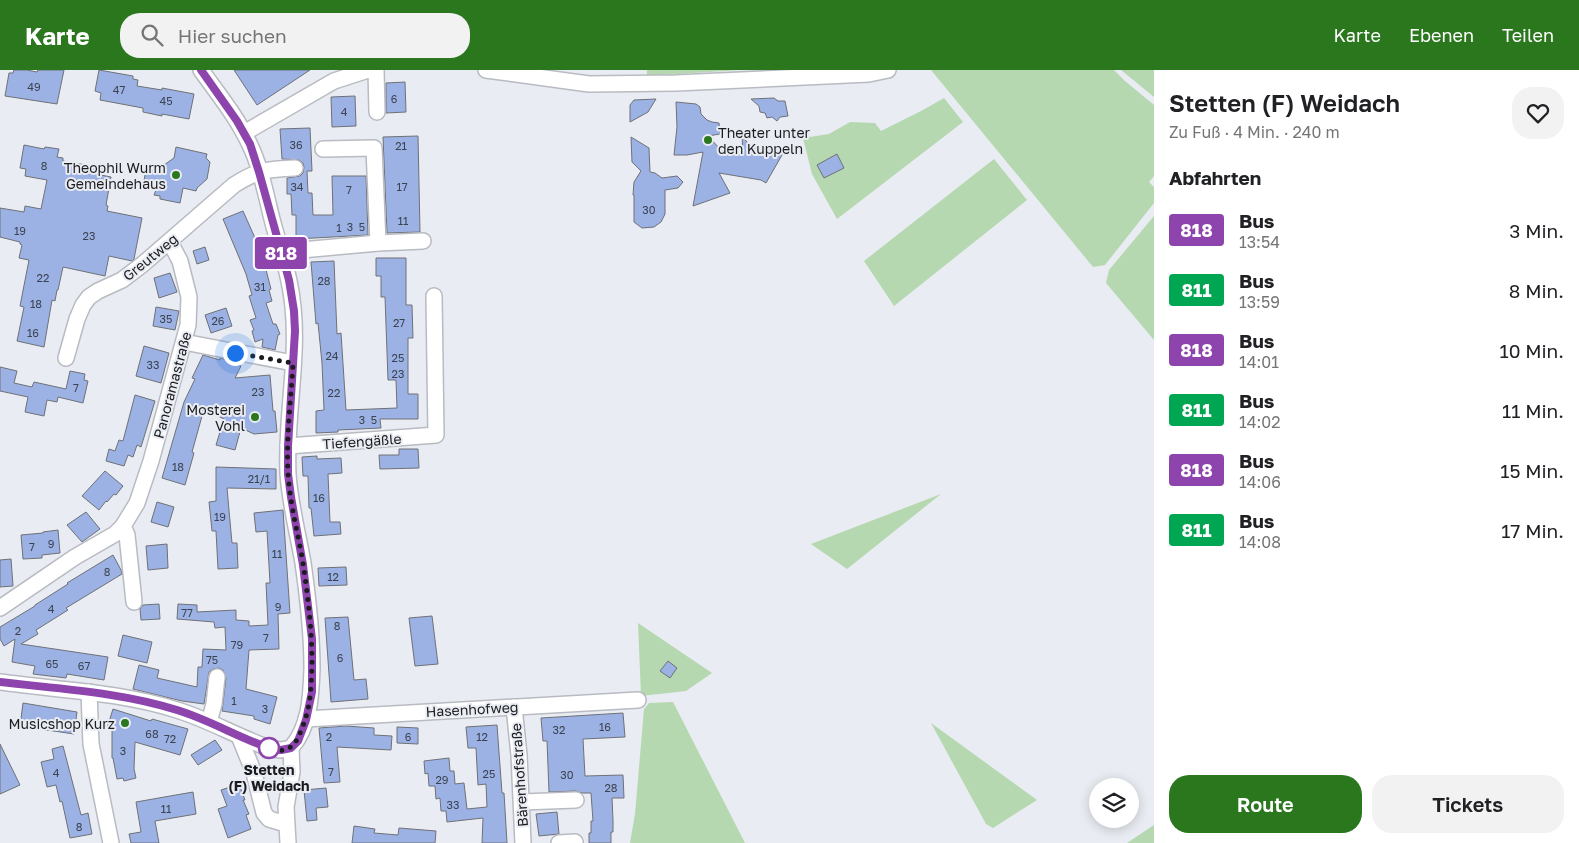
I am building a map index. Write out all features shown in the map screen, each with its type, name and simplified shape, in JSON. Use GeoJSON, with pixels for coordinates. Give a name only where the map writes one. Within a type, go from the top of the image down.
{"type":"FeatureCollection","features":[{"type":"Feature","properties":{"kind":"street"},"geometry":{"type":"LineString","coordinates":[[0,682],[88,692],[177,710],[272,749],[291,748],[298,741],[306,720],[312,692],[312,639],[303,565],[288,474],[295,331],[289,280],[250,144],[201,70]]}},
{"type":"Feature","properties":{"kind":"street"},"geometry":{"type":"LineString","coordinates":[[376,70],[377,112]]}},
{"type":"Feature","properties":{"kind":"street"},"geometry":{"type":"LineString","coordinates":[[486,70],[589,84],[620,84],[743,81],[869,74],[888,70]]}},
{"type":"Feature","properties":{"kind":"street"},"geometry":{"type":"LineString","coordinates":[[244,133],[328,85],[361,71]]}},
{"type":"Feature","properties":{"kind":"street"},"geometry":{"type":"LineString","coordinates":[[323,149],[374,148],[378,243]]}},
{"type":"Feature","properties":{"kind":"street","name":"Greutweg"},"geometry":{"type":"LineString","coordinates":[[66,358],[77,319],[83,304],[89,297],[122,280],[170,242],[234,185],[246,177],[268,169],[295,168]]}},
{"type":"Feature","properties":{"kind":"street"},"geometry":{"type":"LineString","coordinates":[[280,252],[423,240]]}},
{"type":"Feature","properties":{"kind":"street","name":"Panoramastraße"},"geometry":{"type":"LineString","coordinates":[[0,608],[67,562],[115,534],[124,526],[137,503],[149,469],[188,325],[189,297],[180,261],[170,242]]}},
{"type":"Feature","properties":{"kind":"street","name":"Tiefengäßle"},"geometry":{"type":"LineString","coordinates":[[288,446],[436,435],[434,296]]}},
{"type":"Feature","properties":{"kind":"street"},"geometry":{"type":"LineString","coordinates":[[184,342],[293,363]]}},
{"type":"Feature","properties":{"kind":"street"},"geometry":{"type":"LineString","coordinates":[[124,526],[127,535],[134,602]]}},
{"type":"Feature","properties":{"kind":"street"},"geometry":{"type":"LineString","coordinates":[[209,722],[218,677]]}},
{"type":"Feature","properties":{"kind":"street"},"geometry":{"type":"LineString","coordinates":[[88,692],[91,744],[111,843]]}},
{"type":"Feature","properties":{"kind":"street","name":"Hasenhofweg"},"geometry":{"type":"LineString","coordinates":[[306,720],[638,700]]}},
{"type":"Feature","properties":{"kind":"street","name":"Bärenhofstraße"},"geometry":{"type":"LineString","coordinates":[[514,707],[519,755],[523,843]]}},
{"type":"Feature","properties":{"kind":"street"},"geometry":{"type":"LineString","coordinates":[[239,736],[254,772],[264,813],[269,819],[286,824]]}},
{"type":"Feature","properties":{"kind":"street"},"geometry":{"type":"LineString","coordinates":[[288,843],[286,807],[292,772],[291,748]]}},
{"type":"Feature","properties":{"kind":"street"},"geometry":{"type":"LineString","coordinates":[[522,802],[576,800]]}},
{"type":"Feature","properties":{"kind":"street"},"geometry":{"type":"LineString","coordinates":[[559,843],[575,842]]}},
{"type":"Feature","properties":{"kind":"green space"},"geometry":{"type":"Polygon","coordinates":[[[647,70],[740,70],[647,76],[647,70]]]}},
{"type":"Feature","properties":{"kind":"green space"},"geometry":{"type":"Polygon","coordinates":[[[931,70],[1114,70],[1154,105],[1154,176],[1149,182],[1154,187],[1154,203],[1105,265],[1093,267],[931,70]]]}},
{"type":"Feature","properties":{"kind":"green space"},"geometry":{"type":"Polygon","coordinates":[[[1121,70],[1154,70],[1154,97],[1121,70]]]}},
{"type":"Feature","properties":{"kind":"green space"},"geometry":{"type":"Polygon","coordinates":[[[944,98],[963,122],[837,219],[812,174],[803,138],[829,134],[850,122],[875,123],[881,131],[944,98]]]}},
{"type":"Feature","properties":{"kind":"green space"},"geometry":{"type":"Polygon","coordinates":[[[994,159],[1027,200],[894,306],[864,261],[994,159]]]}},
{"type":"Feature","properties":{"kind":"green space"},"geometry":{"type":"Polygon","coordinates":[[[1154,216],[1154,340],[1106,283],[1109,270],[1154,216]]]}},
{"type":"Feature","properties":{"kind":"green space"},"geometry":{"type":"Polygon","coordinates":[[[941,494],[847,569],[811,544],[941,494]]]}},
{"type":"Feature","properties":{"kind":"green space"},"geometry":{"type":"Polygon","coordinates":[[[638,623],[712,673],[686,691],[641,696],[638,623]]]}},
{"type":"Feature","properties":{"kind":"green space"},"geometry":{"type":"Polygon","coordinates":[[[673,702],[745,843],[630,843],[635,814],[644,709],[649,703],[673,702]]]}},
{"type":"Feature","properties":{"kind":"green space"},"geometry":{"type":"Polygon","coordinates":[[[931,723],[1037,800],[993,828],[986,824],[931,723]]]}},
{"type":"Feature","properties":{"kind":"green space"},"geometry":{"type":"Polygon","coordinates":[[[1154,825],[1154,843],[1127,843],[1154,825]]]}},
{"type":"Feature","properties":{"kind":"building"},"geometry":{"type":"Polygon","coordinates":[[[14,70],[37,72],[38,70],[64,70],[57,104],[5,96],[9,73],[13,73],[14,70]]]}},
{"type":"Feature","properties":{"kind":"building"},"geometry":{"type":"Polygon","coordinates":[[[99,70],[133,76],[133,79],[138,80],[137,86],[194,94],[189,119],[143,112],[143,108],[100,100],[101,93],[95,91],[99,70]]]}},
{"type":"Feature","properties":{"kind":"building"},"geometry":{"type":"Polygon","coordinates":[[[234,70],[310,70],[257,105],[234,70]]]}},
{"type":"Feature","properties":{"kind":"building"},"geometry":{"type":"Polygon","coordinates":[[[405,82],[406,112],[386,113],[386,83],[405,82]]]}},
{"type":"Feature","properties":{"kind":"building"},"geometry":{"type":"Polygon","coordinates":[[[355,96],[356,126],[332,127],[331,97],[355,96]]]}},
{"type":"Feature","properties":{"kind":"building"},"geometry":{"type":"Polygon","coordinates":[[[774,98],[778,101],[785,101],[788,116],[780,117],[777,121],[772,117],[767,118],[765,113],[760,112],[759,106],[751,99],[774,98]]]}},
{"type":"Feature","properties":{"kind":"building"},"geometry":{"type":"Polygon","coordinates":[[[656,99],[648,112],[630,122],[630,105],[634,100],[656,99]]]}},
{"type":"Feature","properties":{"kind":"building"},"geometry":{"type":"Polygon","coordinates":[[[676,102],[696,104],[700,107],[701,114],[707,120],[719,123],[720,134],[708,136],[721,150],[728,153],[743,155],[742,135],[751,148],[786,148],[766,183],[761,180],[719,173],[730,193],[693,206],[703,152],[674,155],[677,127],[676,102]]]}},
{"type":"Feature","properties":{"kind":"building"},"geometry":{"type":"Polygon","coordinates":[[[310,128],[312,171],[307,171],[308,193],[312,193],[313,215],[333,215],[332,176],[366,176],[368,235],[296,239],[296,215],[292,215],[291,194],[287,194],[287,178],[300,176],[303,173],[304,167],[303,163],[299,160],[282,159],[280,129],[310,128]]]}},
{"type":"Feature","properties":{"kind":"building"},"geometry":{"type":"Polygon","coordinates":[[[418,136],[420,232],[387,233],[383,137],[418,136]]]}},
{"type":"Feature","properties":{"kind":"building"},"geometry":{"type":"Polygon","coordinates":[[[631,137],[649,148],[650,172],[662,178],[677,176],[683,182],[678,188],[665,190],[665,214],[661,222],[654,227],[642,228],[634,222],[634,182],[641,171],[632,162],[631,137]]]}},
{"type":"Feature","properties":{"kind":"building"},"geometry":{"type":"Polygon","coordinates":[[[24,145],[44,149],[45,147],[59,149],[57,157],[63,158],[63,161],[103,168],[101,175],[111,177],[106,205],[108,206],[107,211],[142,218],[132,261],[109,256],[105,276],[63,267],[55,301],[52,300],[44,347],[17,341],[24,307],[20,306],[29,260],[19,258],[22,245],[20,242],[0,237],[0,208],[24,212],[25,206],[41,209],[47,180],[25,176],[26,169],[20,168],[24,145]]]}},
{"type":"Feature","properties":{"kind":"building","name":"Theophil Wurm Gemeindehaus"},"geometry":{"type":"Polygon","coordinates":[[[176,147],[207,154],[206,158],[210,162],[207,179],[196,191],[183,188],[180,203],[160,199],[160,196],[154,195],[156,190],[143,187],[146,169],[162,172],[164,165],[174,158],[176,147]]]}},
{"type":"Feature","properties":{"kind":"building"},"geometry":{"type":"Polygon","coordinates":[[[837,154],[844,168],[824,178],[817,165],[837,154]]]}},
{"type":"Feature","properties":{"kind":"building"},"geometry":{"type":"Polygon","coordinates":[[[243,211],[267,265],[265,266],[272,301],[266,303],[273,324],[276,324],[280,334],[278,335],[275,350],[262,347],[263,339],[255,342],[252,331],[254,330],[250,320],[256,318],[249,296],[252,295],[246,274],[223,219],[243,211]]]}},
{"type":"Feature","properties":{"kind":"building"},"geometry":{"type":"Polygon","coordinates":[[[205,247],[209,260],[197,264],[193,251],[205,247]]]}},
{"type":"Feature","properties":{"kind":"building"},"geometry":{"type":"Polygon","coordinates":[[[376,258],[406,258],[406,305],[412,305],[413,338],[408,338],[408,394],[418,394],[418,419],[380,419],[381,428],[316,433],[316,411],[324,410],[322,363],[318,323],[316,324],[311,262],[334,261],[337,334],[341,333],[346,410],[397,408],[396,380],[388,380],[385,297],[381,297],[381,276],[376,276],[376,258]]]}},
{"type":"Feature","properties":{"kind":"building"},"geometry":{"type":"Polygon","coordinates":[[[170,273],[177,292],[159,298],[154,278],[170,273]]]}},
{"type":"Feature","properties":{"kind":"building"},"geometry":{"type":"Polygon","coordinates":[[[156,307],[179,311],[175,330],[153,326],[156,307]]]}},
{"type":"Feature","properties":{"kind":"building"},"geometry":{"type":"Polygon","coordinates":[[[226,308],[232,326],[211,333],[205,315],[226,308]]]}},
{"type":"Feature","properties":{"kind":"building"},"geometry":{"type":"Polygon","coordinates":[[[144,346],[169,353],[161,383],[136,376],[144,346]]]}},
{"type":"Feature","properties":{"kind":"building"},"geometry":{"type":"Polygon","coordinates":[[[203,355],[220,360],[220,358],[229,360],[241,366],[235,378],[270,375],[277,432],[254,434],[241,428],[235,450],[216,445],[224,419],[204,409],[185,485],[162,478],[184,402],[195,379],[192,378],[203,355]]]}},
{"type":"Feature","properties":{"kind":"building"},"geometry":{"type":"Polygon","coordinates":[[[0,367],[17,371],[14,383],[32,387],[34,382],[66,389],[70,371],[85,374],[84,380],[88,381],[83,403],[58,397],[57,402],[47,400],[44,416],[25,412],[28,397],[0,391],[0,367]]]}},
{"type":"Feature","properties":{"kind":"building"},"geometry":{"type":"Polygon","coordinates":[[[135,395],[155,401],[141,447],[137,445],[133,457],[128,455],[124,466],[106,461],[109,449],[115,451],[119,440],[123,441],[135,395]]]}},
{"type":"Feature","properties":{"kind":"building"},"geometry":{"type":"Polygon","coordinates":[[[399,449],[418,449],[419,468],[380,469],[379,455],[399,455],[399,449]]]}},
{"type":"Feature","properties":{"kind":"building"},"geometry":{"type":"Polygon","coordinates":[[[317,456],[317,459],[341,458],[342,473],[328,474],[330,522],[340,522],[341,534],[314,536],[311,508],[309,508],[308,476],[303,476],[302,457],[317,456]]]}},
{"type":"Feature","properties":{"kind":"building"},"geometry":{"type":"Polygon","coordinates":[[[216,467],[276,469],[276,489],[227,488],[232,543],[237,543],[238,568],[218,569],[216,531],[212,531],[209,502],[216,501],[216,467]]]}},
{"type":"Feature","properties":{"kind":"building"},"geometry":{"type":"Polygon","coordinates":[[[105,471],[123,486],[99,510],[82,496],[105,471]]]}},
{"type":"Feature","properties":{"kind":"building"},"geometry":{"type":"Polygon","coordinates":[[[157,502],[174,507],[168,527],[151,522],[157,502]]]}},
{"type":"Feature","properties":{"kind":"building"},"geometry":{"type":"Polygon","coordinates":[[[283,510],[290,613],[278,614],[279,649],[249,650],[246,689],[277,697],[270,724],[254,719],[254,716],[222,711],[226,678],[223,670],[219,668],[209,672],[204,704],[182,701],[133,689],[139,665],[159,670],[157,678],[197,687],[198,667],[202,667],[203,649],[226,650],[225,627],[215,628],[214,622],[177,619],[178,604],[197,605],[197,612],[236,610],[236,620],[249,621],[249,626],[268,625],[266,583],[270,583],[267,531],[256,532],[254,513],[283,510]]]}},
{"type":"Feature","properties":{"kind":"building"},"geometry":{"type":"Polygon","coordinates":[[[86,512],[100,529],[82,542],[67,525],[86,512]]]}},
{"type":"Feature","properties":{"kind":"building"},"geometry":{"type":"Polygon","coordinates":[[[58,530],[60,553],[42,555],[42,558],[23,559],[21,535],[58,530]]]}},
{"type":"Feature","properties":{"kind":"building"},"geometry":{"type":"Polygon","coordinates":[[[167,544],[168,568],[148,570],[146,546],[167,544]]]}},
{"type":"Feature","properties":{"kind":"building"},"geometry":{"type":"Polygon","coordinates":[[[113,555],[122,574],[66,608],[68,610],[36,630],[38,634],[21,644],[108,657],[104,680],[67,674],[66,678],[33,674],[35,666],[12,662],[15,639],[4,646],[0,639],[0,627],[113,555]]]}},
{"type":"Feature","properties":{"kind":"building"},"geometry":{"type":"Polygon","coordinates":[[[11,559],[13,586],[0,587],[0,560],[11,559]]]}},
{"type":"Feature","properties":{"kind":"building"},"geometry":{"type":"Polygon","coordinates":[[[346,567],[347,585],[319,586],[318,568],[346,567]]]}},
{"type":"Feature","properties":{"kind":"building"},"geometry":{"type":"Polygon","coordinates":[[[159,604],[160,619],[141,620],[140,609],[143,605],[159,604]]]}},
{"type":"Feature","properties":{"kind":"building"},"geometry":{"type":"Polygon","coordinates":[[[432,616],[438,664],[415,666],[409,618],[432,616]]]}},
{"type":"Feature","properties":{"kind":"building"},"geometry":{"type":"Polygon","coordinates":[[[348,617],[354,680],[366,679],[368,699],[331,702],[325,618],[348,617]]]}},
{"type":"Feature","properties":{"kind":"building"},"geometry":{"type":"Polygon","coordinates":[[[123,635],[152,642],[147,663],[118,656],[123,635]]]}},
{"type":"Feature","properties":{"kind":"building"},"geometry":{"type":"Polygon","coordinates":[[[668,661],[677,668],[670,678],[660,671],[668,661]]]}},
{"type":"Feature","properties":{"kind":"building"},"geometry":{"type":"Polygon","coordinates":[[[23,703],[77,712],[74,734],[20,726],[23,703]]]}},
{"type":"Feature","properties":{"kind":"building"},"geometry":{"type":"Polygon","coordinates":[[[113,709],[151,721],[152,719],[188,729],[180,755],[135,742],[134,769],[136,778],[124,781],[123,778],[117,779],[112,758],[112,730],[107,728],[113,709]]]}},
{"type":"Feature","properties":{"kind":"building"},"geometry":{"type":"Polygon","coordinates":[[[623,713],[625,737],[583,739],[585,776],[623,775],[624,798],[612,798],[613,832],[611,832],[611,843],[589,843],[591,821],[593,821],[591,793],[576,791],[549,792],[547,741],[543,741],[541,718],[623,713]]]}},
{"type":"Feature","properties":{"kind":"building"},"geometry":{"type":"Polygon","coordinates":[[[497,725],[507,843],[482,843],[483,818],[447,822],[446,811],[441,811],[440,798],[436,799],[435,786],[429,786],[428,773],[425,774],[424,761],[449,758],[450,771],[454,771],[455,784],[464,783],[467,809],[487,807],[486,784],[478,785],[476,748],[468,748],[466,727],[497,725]]]}},
{"type":"Feature","properties":{"kind":"building"},"geometry":{"type":"Polygon","coordinates":[[[346,726],[374,728],[374,735],[392,736],[391,750],[337,747],[340,782],[324,783],[319,728],[346,726]]]}},
{"type":"Feature","properties":{"kind":"building"},"geometry":{"type":"Polygon","coordinates":[[[397,727],[418,728],[418,744],[397,743],[397,727]]]}},
{"type":"Feature","properties":{"kind":"building"},"geometry":{"type":"Polygon","coordinates":[[[215,740],[222,750],[198,765],[191,755],[215,740]]]}},
{"type":"Feature","properties":{"kind":"building"},"geometry":{"type":"Polygon","coordinates":[[[0,744],[20,785],[0,794],[0,744]]]}},
{"type":"Feature","properties":{"kind":"building"},"geometry":{"type":"Polygon","coordinates":[[[63,746],[81,815],[88,813],[92,834],[70,838],[62,801],[60,802],[56,785],[47,787],[41,762],[54,759],[52,749],[63,746]]]}},
{"type":"Feature","properties":{"kind":"building"},"geometry":{"type":"Polygon","coordinates":[[[239,784],[249,814],[246,815],[251,829],[228,838],[218,809],[227,806],[221,790],[239,784]]]}},
{"type":"Feature","properties":{"kind":"building"},"geometry":{"type":"Polygon","coordinates":[[[326,788],[328,807],[316,808],[317,820],[307,821],[304,790],[326,788]]]}},
{"type":"Feature","properties":{"kind":"building"},"geometry":{"type":"Polygon","coordinates":[[[193,792],[196,814],[155,821],[159,843],[131,843],[129,834],[141,832],[136,802],[193,792]]]}},
{"type":"Feature","properties":{"kind":"building"},"geometry":{"type":"Polygon","coordinates":[[[557,812],[559,834],[539,836],[536,814],[557,812]]]}},
{"type":"Feature","properties":{"kind":"building"},"geometry":{"type":"Polygon","coordinates":[[[354,826],[375,829],[374,833],[398,835],[399,828],[436,831],[435,843],[352,843],[354,826]]]}},
{"type":"Feature","properties":{"kind":"bus line","name":"818"},"geometry":{"type":"LineString","coordinates":[[0,682],[88,692],[177,710],[272,749],[291,748],[298,741],[306,720],[312,692],[312,639],[303,565],[288,474],[295,331],[289,280],[250,144],[237,121],[201,70]]}},
{"type":"Feature","properties":{"kind":"place","name":"Theater unter den Kuppeln"},"geometry":{"type":"Point","coordinates":[708,140]}},
{"type":"Feature","properties":{"kind":"place","name":"Theophil Wurm Gemeindehaus"},"geometry":{"type":"Point","coordinates":[176,175]}},
{"type":"Feature","properties":{"kind":"place","name":"Mosterei Vohl"},"geometry":{"type":"Point","coordinates":[255,417]}},
{"type":"Feature","properties":{"kind":"place","name":"Musicshop Kurz"},"geometry":{"type":"Point","coordinates":[125,723]}},
{"type":"Feature","properties":{"kind":"place","name":"Stetten (F) Weidach"},"geometry":{"type":"Point","coordinates":[269,748]}},
{"type":"Feature","properties":{"kind":"route"},"geometry":{"type":"LineString","coordinates":[[235,353],[293,363],[288,474],[303,565],[312,639],[312,692],[310,707],[298,741],[291,748],[281,750],[269,748]]}}]}
